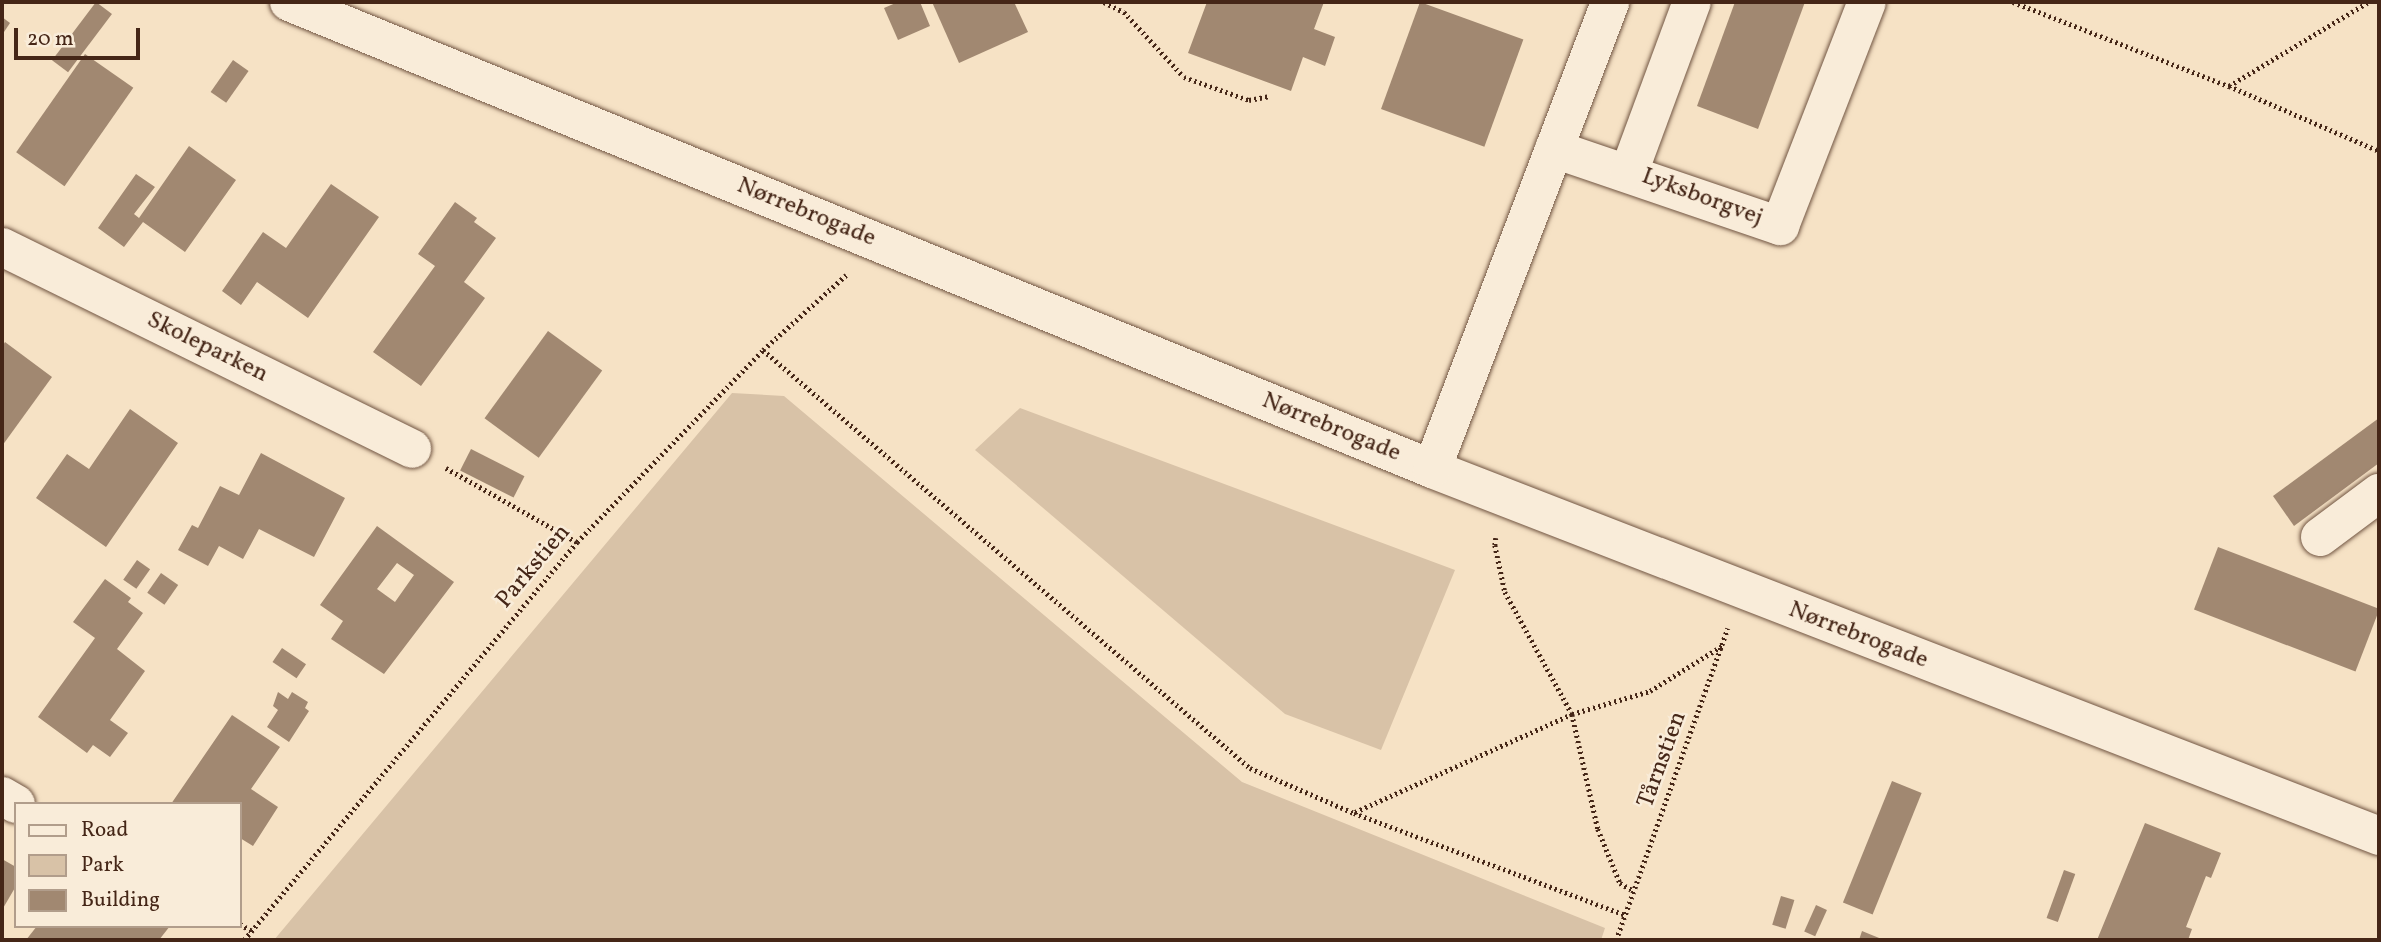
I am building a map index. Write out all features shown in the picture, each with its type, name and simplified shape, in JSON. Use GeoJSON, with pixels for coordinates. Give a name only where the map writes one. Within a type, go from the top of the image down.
{"type":"FeatureCollection","features":[{"type":"Feature","properties":{"kind":"street","name":"Nørrebrogade"},"geometry":{"type":"LineString","coordinates":[[289,2],[1432,469],[2379,836]]}},
{"type":"Feature","properties":{"kind":"street"},"geometry":{"type":"LineString","coordinates":[[1432,469],[1610,2]]}},
{"type":"Feature","properties":{"kind":"street"},"geometry":{"type":"LineString","coordinates":[[1629,172],[1692,2]]}},
{"type":"Feature","properties":{"kind":"street","name":"Lyksborgvej"},"geometry":{"type":"LineString","coordinates":[[1555,149],[1629,172],[1780,226],[1867,2]]}},
{"type":"Feature","properties":{"kind":"street","name":"Skoleparken"},"geometry":{"type":"LineString","coordinates":[[2,247],[412,449]]}},
{"type":"Feature","properties":{"kind":"street"},"geometry":{"type":"LineString","coordinates":[[2320,537],[2379,493]]}},
{"type":"Feature","properties":{"kind":"path"},"geometry":{"type":"LineString","coordinates":[[1104,2],[1124,12],[1184,77],[1250,100],[1269,96]]}},
{"type":"Feature","properties":{"kind":"path"},"geometry":{"type":"LineString","coordinates":[[2013,2],[2229,86],[2379,151]]}},
{"type":"Feature","properties":{"kind":"path"},"geometry":{"type":"LineString","coordinates":[[2229,86],[2368,2]]}},
{"type":"Feature","properties":{"kind":"path","name":"Parkstien"},"geometry":{"type":"LineString","coordinates":[[244,940],[577,542],[763,350],[881,244]]}},
{"type":"Feature","properties":{"kind":"path"},"geometry":{"type":"LineString","coordinates":[[763,350],[1250,768],[1354,813],[1625,915]]}},
{"type":"Feature","properties":{"kind":"path"},"geometry":{"type":"LineString","coordinates":[[412,449],[577,542]]}},
{"type":"Feature","properties":{"kind":"path"},"geometry":{"type":"LineString","coordinates":[[1505,498],[1495,545],[1505,592],[1572,714],[1598,829],[1620,883],[1634,891]]}},
{"type":"Feature","properties":{"kind":"path","name":"Tårnstien"},"geometry":{"type":"LineString","coordinates":[[1616,940],[1742,591]]}},
{"type":"Feature","properties":{"kind":"path"},"geometry":{"type":"LineString","coordinates":[[1354,813],[1572,714],[1650,691],[1722,646]]}},
{"type":"Feature","properties":{"kind":"path"},"geometry":{"type":"LineString","coordinates":[[242,925],[252,931]]}},
{"type":"Feature","properties":{"kind":"green space"},"geometry":{"type":"Polygon","coordinates":[[[732,393],[784,396],[1242,782],[1605,928],[1601,940],[274,940],[732,393]]]}},
{"type":"Feature","properties":{"kind":"green space"},"geometry":{"type":"Polygon","coordinates":[[[1020,408],[1455,570],[1381,750],[1285,714],[975,450],[1020,408]]]}},
{"type":"Feature","properties":{"kind":"building"},"geometry":{"type":"Polygon","coordinates":[[[96,2],[112,14],[68,72],[52,60],[96,2]]]}},
{"type":"Feature","properties":{"kind":"building"},"geometry":{"type":"Polygon","coordinates":[[[898,2],[920,2],[930,26],[898,40],[884,8],[898,2]]]}},
{"type":"Feature","properties":{"kind":"building"},"geometry":{"type":"Polygon","coordinates":[[[932,2],[1014,2],[1028,32],[959,63],[932,2]]]}},
{"type":"Feature","properties":{"kind":"building"},"geometry":{"type":"Polygon","coordinates":[[[1207,2],[1324,2],[1314,29],[1335,37],[1325,66],[1303,57],[1291,91],[1188,53],[1207,2]]]}},
{"type":"Feature","properties":{"kind":"building"},"geometry":{"type":"Polygon","coordinates":[[[1420,2],[1523,40],[1484,147],[1381,109],[1420,2]]]}},
{"type":"Feature","properties":{"kind":"building"},"geometry":{"type":"Polygon","coordinates":[[[1735,2],[1805,2],[1758,129],[1697,106],[1735,2]]]}},
{"type":"Feature","properties":{"kind":"building"},"geometry":{"type":"Polygon","coordinates":[[[2,17],[10,23],[2,35],[2,17]]]}},
{"type":"Feature","properties":{"kind":"building"},"geometry":{"type":"Polygon","coordinates":[[[85,54],[133,88],[65,186],[16,152],[85,54]]]}},
{"type":"Feature","properties":{"kind":"building"},"geometry":{"type":"Polygon","coordinates":[[[233,60],[249,71],[226,103],[211,92],[233,60]]]}},
{"type":"Feature","properties":{"kind":"building"},"geometry":{"type":"Polygon","coordinates":[[[189,146],[236,180],[185,252],[143,222],[124,247],[98,228],[136,174],[155,187],[134,214],[139,218],[189,146]]]}},
{"type":"Feature","properties":{"kind":"building"},"geometry":{"type":"Polygon","coordinates":[[[331,184],[379,217],[308,318],[257,282],[241,305],[222,291],[263,232],[286,248],[331,184]]]}},
{"type":"Feature","properties":{"kind":"building"},"geometry":{"type":"Polygon","coordinates":[[[455,202],[477,218],[474,222],[496,238],[464,282],[485,298],[421,386],[373,352],[435,266],[418,254],[455,202]]]}},
{"type":"Feature","properties":{"kind":"building"},"geometry":{"type":"Polygon","coordinates":[[[548,331],[602,370],[539,458],[485,418],[548,331]]]}},
{"type":"Feature","properties":{"kind":"building"},"geometry":{"type":"Polygon","coordinates":[[[5,342],[52,377],[2,446],[2,347],[5,342]]]}},
{"type":"Feature","properties":{"kind":"building"},"geometry":{"type":"Polygon","coordinates":[[[130,409],[178,443],[106,547],[36,498],[67,454],[89,469],[130,409]]]}},
{"type":"Feature","properties":{"kind":"building"},"geometry":{"type":"Polygon","coordinates":[[[2379,418],[2379,463],[2294,526],[2273,496],[2379,418]]]}},
{"type":"Feature","properties":{"kind":"building"},"geometry":{"type":"Polygon","coordinates":[[[471,449],[524,476],[514,498],[460,470],[471,449]]]}},
{"type":"Feature","properties":{"kind":"building"},"geometry":{"type":"Polygon","coordinates":[[[261,453],[345,498],[314,557],[259,529],[243,559],[219,546],[208,566],[178,550],[192,525],[198,528],[220,486],[239,495],[261,453]]]}},
{"type":"Feature","properties":{"kind":"building"},"geometry":{"type":"Polygon","coordinates":[[[377,526],[454,582],[384,674],[331,639],[343,621],[320,605],[377,526]],[[397,563],[377,589],[395,602],[414,575],[397,563]]]}},
{"type":"Feature","properties":{"kind":"building"},"geometry":{"type":"Polygon","coordinates":[[[2218,547],[2379,609],[2355,672],[2194,610],[2218,547]]]}},
{"type":"Feature","properties":{"kind":"building"},"geometry":{"type":"Polygon","coordinates":[[[137,560],[150,569],[136,589],[123,580],[137,560]]]}},
{"type":"Feature","properties":{"kind":"building"},"geometry":{"type":"Polygon","coordinates":[[[161,573],[178,585],[164,605],[147,593],[161,573]]]}},
{"type":"Feature","properties":{"kind":"building"},"geometry":{"type":"Polygon","coordinates":[[[105,579],[131,598],[128,602],[143,613],[117,649],[145,671],[110,720],[128,733],[110,757],[93,745],[87,753],[38,717],[95,638],[73,622],[105,579]]]}},
{"type":"Feature","properties":{"kind":"building"},"geometry":{"type":"Polygon","coordinates":[[[282,648],[306,664],[297,678],[272,662],[282,648]]]}},
{"type":"Feature","properties":{"kind":"building"},"geometry":{"type":"Polygon","coordinates":[[[278,692],[288,699],[292,692],[308,702],[305,708],[309,711],[289,742],[267,727],[278,710],[273,706],[278,692]]]}},
{"type":"Feature","properties":{"kind":"building"},"geometry":{"type":"Polygon","coordinates":[[[232,715],[280,747],[251,789],[278,807],[253,846],[242,839],[242,802],[172,802],[232,715]]]}},
{"type":"Feature","properties":{"kind":"building"},"geometry":{"type":"Polygon","coordinates":[[[1892,781],[1922,793],[1873,914],[1843,902],[1892,781]]]}},
{"type":"Feature","properties":{"kind":"building"},"geometry":{"type":"Polygon","coordinates":[[[2145,823],[2221,853],[2211,878],[2206,876],[2186,927],[2192,929],[2188,940],[2097,940],[2145,823]]]}},
{"type":"Feature","properties":{"kind":"building"},"geometry":{"type":"Polygon","coordinates":[[[2,859],[14,866],[14,889],[2,910],[2,859]]]}},
{"type":"Feature","properties":{"kind":"building"},"geometry":{"type":"Polygon","coordinates":[[[2064,870],[2075,874],[2058,922],[2047,918],[2064,870]]]}},
{"type":"Feature","properties":{"kind":"building"},"geometry":{"type":"Polygon","coordinates":[[[1781,896],[1794,900],[1786,929],[1772,925],[1781,896]]]}},
{"type":"Feature","properties":{"kind":"building"},"geometry":{"type":"Polygon","coordinates":[[[1816,905],[1827,910],[1815,936],[1804,931],[1816,905]]]}},
{"type":"Feature","properties":{"kind":"building"},"geometry":{"type":"Polygon","coordinates":[[[35,928],[168,928],[159,940],[26,940],[35,928]]]}},
{"type":"Feature","properties":{"kind":"building"},"geometry":{"type":"Polygon","coordinates":[[[1862,931],[1884,940],[1859,940],[1862,931]]]}}]}
